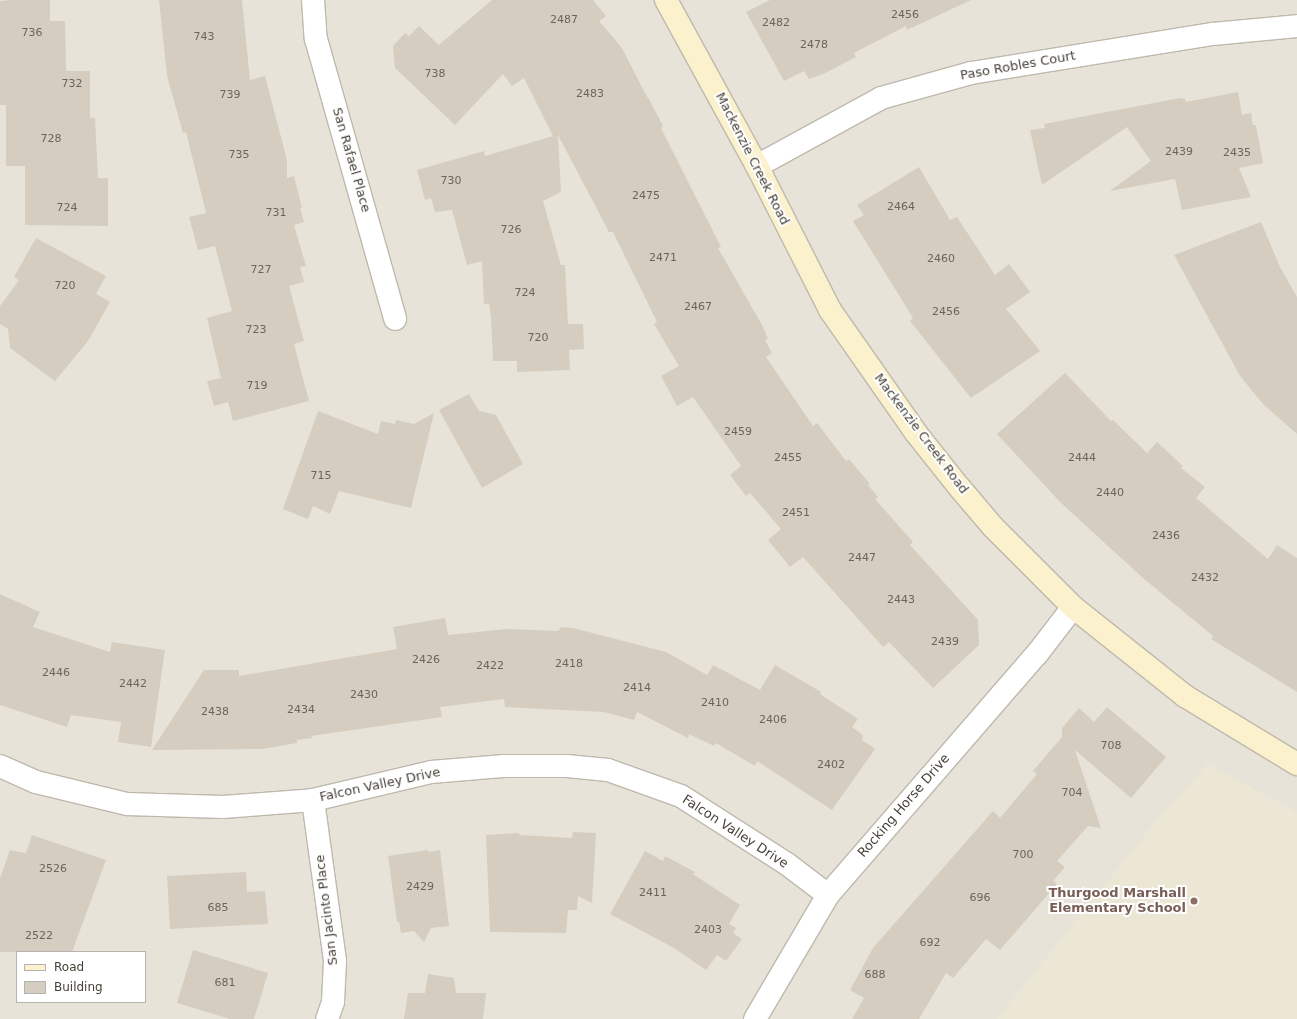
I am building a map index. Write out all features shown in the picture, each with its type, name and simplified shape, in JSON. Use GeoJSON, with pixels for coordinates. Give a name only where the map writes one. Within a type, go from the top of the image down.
{"type":"FeatureCollection","features":[{"type":"Feature","properties":{"kind":"street","name":"San Rafael Place"},"geometry":{"type":"LineString","coordinates":[[313,0],[316,39],[396,319]]}},
{"type":"Feature","properties":{"kind":"street","name":"Mackenzie Creek Road"},"geometry":{"type":"LineString","coordinates":[[666,0],[757,166],[830,310],[916,433],[993,527],[1073,607],[1185,696],[1297,764]]}},
{"type":"Feature","properties":{"kind":"street","name":"Paso Robles Court"},"geometry":{"type":"LineString","coordinates":[[757,166],[881,98],[971,73],[1213,34],[1297,26]]}},
{"type":"Feature","properties":{"kind":"street","name":"Rocking Horse Drive"},"geometry":{"type":"LineString","coordinates":[[756,1019],[828,895],[1037,654],[1073,607]]}},
{"type":"Feature","properties":{"kind":"street","name":"Falcon Valley Drive"},"geometry":{"type":"LineString","coordinates":[[0,766],[36,782],[127,804],[223,806],[313,800],[431,772],[504,766],[567,766],[608,770],[681,796],[787,864],[828,895]]}},
{"type":"Feature","properties":{"kind":"street","name":"San Jacinto Place"},"geometry":{"type":"LineString","coordinates":[[313,800],[335,961],[333,1002],[327,1019]]}},
{"type":"Feature","properties":{"kind":"shaded area"},"geometry":{"type":"Polygon","coordinates":[[[0,0],[1297,0],[1297,813],[1208,764],[997,1019],[0,1019],[0,0]]]}},
{"type":"Feature","properties":{"kind":"shaded area","name":"Thurgood Marshall Elementary School"},"geometry":{"type":"Polygon","coordinates":[[[1208,764],[1297,813],[1297,1019],[997,1019],[1160,816],[1208,764]]]}},
{"type":"Feature","properties":{"kind":"building"},"geometry":{"type":"Polygon","coordinates":[[[50,0],[50,21],[65,21],[66,71],[90,71],[90,118],[95,118],[98,178],[108,178],[108,226],[25,225],[25,166],[6,166],[6,105],[0,105],[0,1],[50,0]]]}},
{"type":"Feature","properties":{"kind":"building"},"geometry":{"type":"Polygon","coordinates":[[[159,0],[242,0],[250,80],[265,76],[287,160],[287,178],[294,176],[302,208],[300,208],[304,222],[294,225],[306,266],[300,267],[304,282],[289,286],[304,341],[294,344],[309,401],[233,421],[228,402],[214,406],[207,381],[221,378],[207,318],[232,311],[215,246],[198,250],[189,217],[206,213],[186,132],[183,133],[167,76],[159,0]]]}},
{"type":"Feature","properties":{"kind":"building"},"geometry":{"type":"Polygon","coordinates":[[[492,0],[593,0],[606,16],[599,21],[622,48],[663,126],[661,128],[721,247],[718,248],[762,325],[768,339],[765,340],[772,353],[766,357],[813,426],[817,423],[846,461],[849,459],[870,484],[868,485],[878,497],[875,499],[913,542],[910,545],[978,620],[979,645],[933,688],[889,642],[883,647],[803,557],[790,567],[768,540],[781,529],[750,493],[746,496],[730,475],[741,466],[693,397],[677,406],[661,376],[679,366],[654,324],[657,322],[613,232],[609,232],[558,135],[561,192],[543,201],[561,265],[565,265],[568,324],[583,324],[584,349],[569,350],[570,370],[517,372],[517,361],[493,361],[491,317],[489,304],[484,304],[482,261],[467,265],[452,210],[435,212],[431,198],[425,200],[417,170],[484,151],[485,156],[553,136],[524,78],[512,86],[503,74],[455,125],[395,68],[393,46],[405,33],[409,36],[419,26],[439,45],[492,0]]]}},
{"type":"Feature","properties":{"kind":"building"},"geometry":{"type":"Polygon","coordinates":[[[770,0],[971,0],[907,30],[906,26],[854,53],[856,57],[823,74],[809,79],[804,71],[784,81],[746,12],[770,0]]]}},
{"type":"Feature","properties":{"kind":"building"},"geometry":{"type":"Polygon","coordinates":[[[1238,92],[1242,115],[1251,113],[1253,125],[1256,125],[1263,163],[1239,168],[1251,197],[1182,210],[1175,179],[1110,191],[1151,161],[1127,127],[1042,185],[1030,130],[1045,128],[1044,124],[1180,98],[1185,99],[1186,102],[1238,92]]]}},
{"type":"Feature","properties":{"kind":"building"},"geometry":{"type":"Polygon","coordinates":[[[919,167],[950,220],[957,217],[995,275],[1009,264],[1030,292],[1006,309],[1040,351],[971,398],[910,321],[913,318],[853,221],[864,215],[857,205],[919,167]]]}},
{"type":"Feature","properties":{"kind":"building"},"geometry":{"type":"Polygon","coordinates":[[[1261,222],[1280,267],[1297,297],[1297,434],[1263,404],[1240,376],[1174,255],[1261,222]]]}},
{"type":"Feature","properties":{"kind":"building"},"geometry":{"type":"Polygon","coordinates":[[[36,238],[106,276],[96,294],[110,302],[88,341],[55,381],[10,348],[8,329],[0,324],[0,306],[19,280],[14,277],[36,238]]]}},
{"type":"Feature","properties":{"kind":"building"},"geometry":{"type":"Polygon","coordinates":[[[1065,373],[1111,421],[1113,420],[1147,453],[1157,442],[1183,466],[1181,468],[1205,487],[1196,498],[1268,559],[1277,545],[1297,558],[1297,692],[1211,639],[1213,636],[1143,578],[1060,502],[997,434],[1065,373]]]}},
{"type":"Feature","properties":{"kind":"building"},"geometry":{"type":"Polygon","coordinates":[[[469,394],[479,411],[496,415],[523,464],[482,488],[439,410],[469,394]]]}},
{"type":"Feature","properties":{"kind":"building"},"geometry":{"type":"Polygon","coordinates":[[[318,411],[378,434],[381,421],[395,424],[396,420],[414,424],[434,413],[411,508],[339,491],[330,514],[313,506],[308,519],[283,509],[318,411]]]}},
{"type":"Feature","properties":{"kind":"building"},"geometry":{"type":"Polygon","coordinates":[[[0,594],[40,612],[33,627],[110,652],[112,642],[165,650],[151,747],[118,742],[121,722],[71,715],[67,727],[0,705],[0,594]]]}},
{"type":"Feature","properties":{"kind":"building"},"geometry":{"type":"Polygon","coordinates":[[[445,618],[448,635],[507,629],[558,631],[561,627],[573,628],[666,652],[707,675],[713,665],[760,690],[775,665],[821,692],[820,694],[858,719],[852,727],[863,735],[862,740],[875,749],[832,810],[757,761],[755,766],[716,743],[714,746],[689,734],[688,738],[637,712],[634,720],[604,712],[505,707],[504,699],[440,707],[442,717],[311,736],[312,738],[297,740],[297,743],[263,749],[152,750],[204,670],[239,670],[239,676],[397,649],[393,627],[445,618]]]}},
{"type":"Feature","properties":{"kind":"building"},"geometry":{"type":"Polygon","coordinates":[[[1107,707],[1166,757],[1131,798],[1075,750],[1101,828],[1088,826],[1057,861],[1065,867],[1053,881],[1057,884],[1000,950],[986,939],[953,978],[946,973],[919,1019],[852,1019],[864,998],[850,990],[873,948],[993,811],[1000,818],[1037,774],[1033,771],[1062,737],[1062,728],[1079,708],[1094,722],[1107,707]]]}},
{"type":"Feature","properties":{"kind":"building"},"geometry":{"type":"Polygon","coordinates":[[[573,832],[596,833],[592,903],[578,896],[577,910],[568,910],[566,933],[490,932],[486,835],[519,833],[519,835],[572,838],[573,832]]]}},
{"type":"Feature","properties":{"kind":"building"},"geometry":{"type":"Polygon","coordinates":[[[32,835],[106,860],[72,951],[0,952],[0,878],[10,850],[26,853],[32,835]]]}},
{"type":"Feature","properties":{"kind":"building"},"geometry":{"type":"Polygon","coordinates":[[[428,850],[429,852],[440,850],[449,926],[431,928],[424,942],[414,931],[401,933],[399,922],[397,922],[388,856],[428,850]]]}},
{"type":"Feature","properties":{"kind":"building"},"geometry":{"type":"Polygon","coordinates":[[[645,851],[663,861],[665,856],[695,872],[693,874],[740,905],[729,924],[736,928],[733,933],[742,939],[726,961],[717,955],[706,970],[674,948],[610,914],[645,851]]]}},
{"type":"Feature","properties":{"kind":"building"},"geometry":{"type":"Polygon","coordinates":[[[246,872],[247,892],[265,891],[268,924],[170,929],[167,876],[246,872]]]}},
{"type":"Feature","properties":{"kind":"building"},"geometry":{"type":"Polygon","coordinates":[[[193,950],[268,973],[254,1019],[230,1019],[177,1003],[193,950]]]}},
{"type":"Feature","properties":{"kind":"building"},"geometry":{"type":"Polygon","coordinates":[[[428,974],[454,978],[456,993],[486,993],[483,1019],[404,1019],[408,993],[425,993],[428,974]]]}},
{"type":"Feature","properties":{"kind":"place","name":"Thurgood Marshall Elementary School"},"geometry":{"type":"Point","coordinates":[1194,901]}}]}
